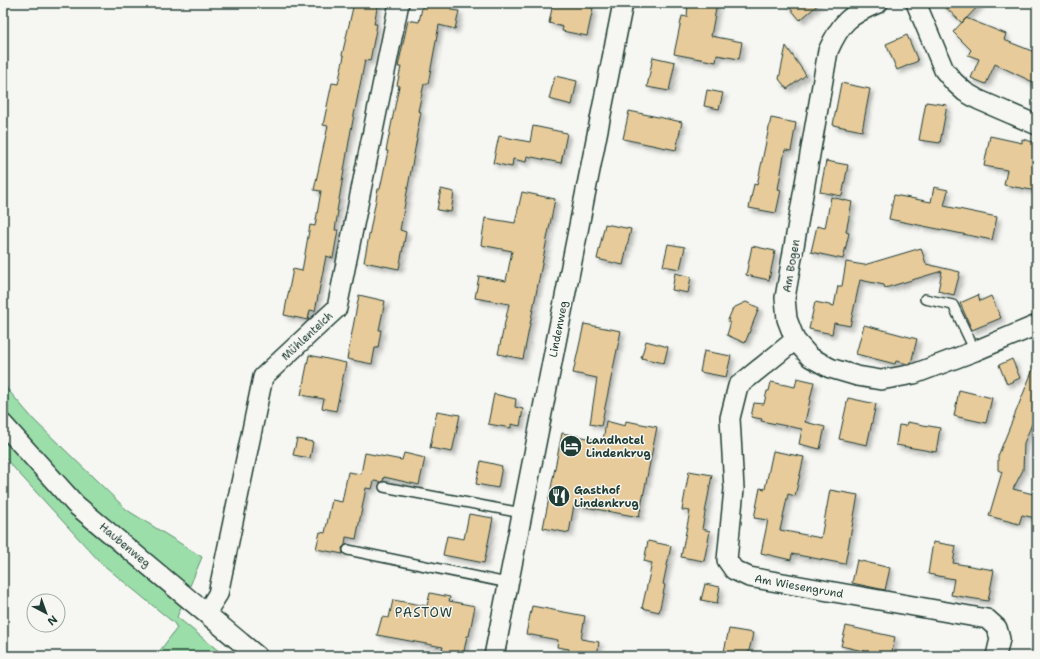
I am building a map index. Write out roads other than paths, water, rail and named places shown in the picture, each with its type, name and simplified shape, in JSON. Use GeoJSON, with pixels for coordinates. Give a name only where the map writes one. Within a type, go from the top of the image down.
{"type":"FeatureCollection","features":[{"type":"Feature","properties":{"kind":"street","name":"Mühlenteich"},"geometry":{"type":"LineString","coordinates":[[206,613],[218,594],[262,377],[337,308],[399,3]]}},
{"type":"Feature","properties":{"kind":"street","name":"Lindenweg"},"geometry":{"type":"LineString","coordinates":[[494,656],[623,3]]}},
{"type":"Feature","properties":{"kind":"street","name":"Am Bogen"},"geometry":{"type":"LineString","coordinates":[[878,3],[862,10],[849,19],[836,33],[828,51],[785,298],[787,319],[795,340],[810,356],[830,368],[857,376],[881,380],[914,374],[975,351],[1037,325]]}},
{"type":"Feature","properties":{"kind":"street"},"geometry":{"type":"LineString","coordinates":[[916,3],[944,70],[954,82],[965,92],[979,100],[1037,125]]}},
{"type":"Feature","properties":{"kind":"street","name":"Am Wiesengrund"},"geometry":{"type":"LineString","coordinates":[[795,340],[738,386],[730,418],[734,489],[727,560],[734,570],[749,578],[987,619],[997,628],[1000,639],[996,656]]}},
{"type":"Feature","properties":{"kind":"street","name":"Haubenweg"},"geometry":{"type":"LineString","coordinates":[[3,424],[76,505],[257,656]]}},
{"type":"Feature","properties":{"kind":"lane"},"geometry":{"type":"LineString","coordinates":[[925,299],[953,305],[975,351]]}},
{"type":"Feature","properties":{"kind":"lane"},"geometry":{"type":"LineString","coordinates":[[384,487],[522,513]]}},
{"type":"Feature","properties":{"kind":"lane"},"geometry":{"type":"LineString","coordinates":[[348,550],[508,583]]}},
{"type":"Feature","properties":{"kind":"place","name":"Landhotel Lindenkrug"},"geometry":{"type":"Point","coordinates":[571,446]}},
{"type":"Feature","properties":{"kind":"place","name":"Gasthof Lindenkrug"},"geometry":{"type":"Point","coordinates":[559,496]}},
{"type":"Feature","properties":{"kind":"district","name":"PASTOW"},"geometry":{"type":"Point","coordinates":[424,612]}}]}
